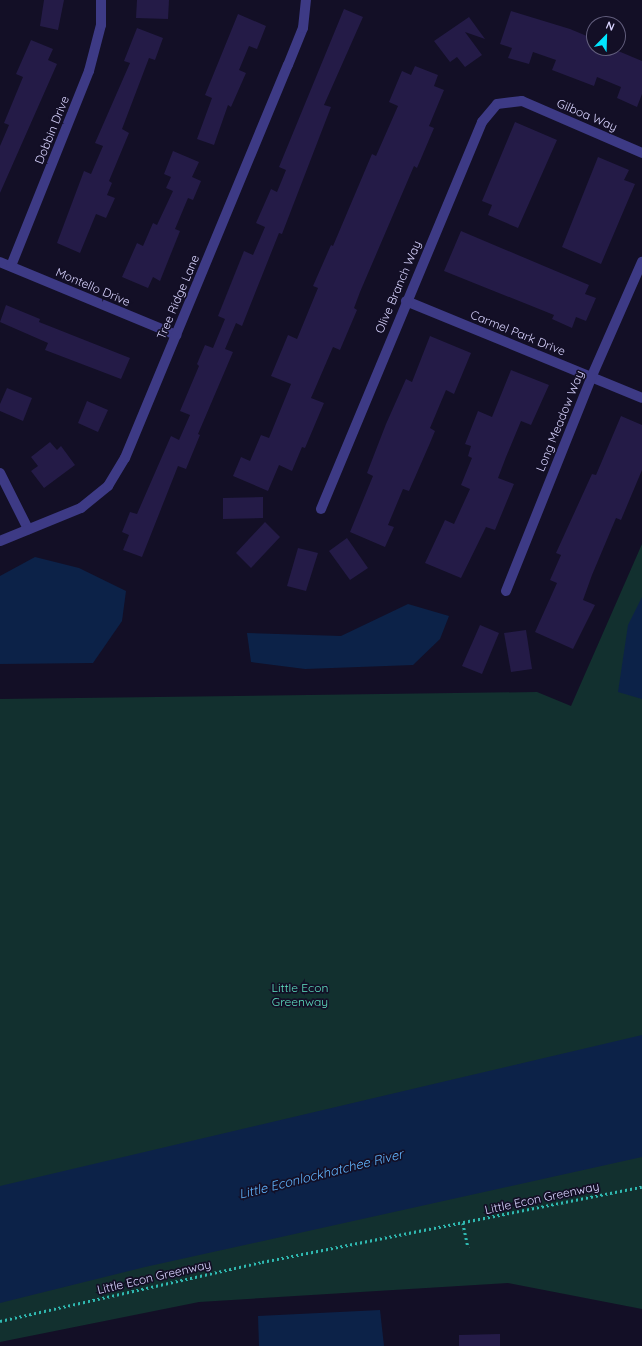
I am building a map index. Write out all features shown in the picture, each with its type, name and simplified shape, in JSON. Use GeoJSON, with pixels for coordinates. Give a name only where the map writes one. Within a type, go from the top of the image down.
{"type":"FeatureCollection","features":[{"type":"Feature","properties":{"kind":"street","name":"Dobbin Drive"},"geometry":{"type":"LineString","coordinates":[[11,266],[89,71],[101,25],[101,0]]}},
{"type":"Feature","properties":{"kind":"street","name":"Tree Ridge Lane"},"geometry":{"type":"LineString","coordinates":[[0,541],[81,508],[108,486],[125,458],[303,28],[306,0]]}},
{"type":"Feature","properties":{"kind":"street","name":"Gilboa Way"},"geometry":{"type":"LineString","coordinates":[[522,101],[642,153]]}},
{"type":"Feature","properties":{"kind":"street","name":"Olive Branch Way"},"geometry":{"type":"LineString","coordinates":[[320,509],[482,122],[497,104],[522,101]]}},
{"type":"Feature","properties":{"kind":"street","name":"Montello Drive"},"geometry":{"type":"LineString","coordinates":[[0,262],[176,335]]}},
{"type":"Feature","properties":{"kind":"street","name":"Long Meadow Way"},"geometry":{"type":"LineString","coordinates":[[506,591],[591,378],[642,262]]}},
{"type":"Feature","properties":{"kind":"street","name":"Carmel Park Drive"},"geometry":{"type":"LineString","coordinates":[[406,301],[642,398]]}},
{"type":"Feature","properties":{"kind":"street"},"geometry":{"type":"LineString","coordinates":[[0,473],[28,530]]}},
{"type":"Feature","properties":{"kind":"path","name":"Little Econ Greenway"},"geometry":{"type":"LineString","coordinates":[[0,1321],[262,1262],[642,1187]]}},
{"type":"Feature","properties":{"kind":"path"},"geometry":{"type":"LineString","coordinates":[[464,1223],[468,1247]]}},
{"type":"Feature","properties":{"kind":"green space","name":"Little Econ Greenway"},"geometry":{"type":"Polygon","coordinates":[[[642,544],[642,1309],[508,1283],[199,1302],[0,1342],[0,699],[537,692],[571,706],[642,544]]]}},
{"type":"Feature","properties":{"kind":"water"},"geometry":{"type":"Polygon","coordinates":[[[35,557],[79,568],[126,591],[122,621],[93,663],[0,664],[0,576],[35,557]]]}},
{"type":"Feature","properties":{"kind":"water"},"geometry":{"type":"Polygon","coordinates":[[[642,597],[642,699],[618,692],[628,625],[642,597]]]}},
{"type":"Feature","properties":{"kind":"water"},"geometry":{"type":"Polygon","coordinates":[[[408,604],[449,616],[440,639],[413,665],[305,669],[251,662],[247,633],[341,636],[408,604]]]}},
{"type":"Feature","properties":{"kind":"water","name":"Little Econlockhatchee River"},"geometry":{"type":"Polygon","coordinates":[[[642,1035],[642,1157],[145,1267],[0,1303],[0,1186],[642,1035]]]}},
{"type":"Feature","properties":{"kind":"water"},"geometry":{"type":"Polygon","coordinates":[[[380,1310],[384,1346],[259,1346],[258,1316],[380,1310]]]}},
{"type":"Feature","properties":{"kind":"building"},"geometry":{"type":"Polygon","coordinates":[[[44,0],[64,0],[58,30],[40,26],[44,0]]]}},
{"type":"Feature","properties":{"kind":"building"},"geometry":{"type":"Polygon","coordinates":[[[137,0],[169,0],[168,19],[136,18],[137,0]]]}},
{"type":"Feature","properties":{"kind":"building"},"geometry":{"type":"Polygon","coordinates":[[[344,9],[363,17],[324,105],[331,107],[282,234],[279,233],[242,326],[236,323],[225,349],[233,352],[198,434],[200,435],[186,469],[178,466],[142,557],[123,550],[129,535],[122,532],[130,512],[137,514],[171,436],[179,440],[190,415],[180,411],[199,366],[197,364],[205,345],[213,348],[225,319],[218,316],[244,251],[253,255],[265,227],[256,223],[271,189],[277,192],[286,170],[279,167],[344,9]]]}},
{"type":"Feature","properties":{"kind":"building"},"geometry":{"type":"Polygon","coordinates":[[[511,11],[570,29],[586,36],[586,56],[626,56],[626,54],[642,61],[642,94],[637,107],[617,98],[621,87],[597,77],[594,86],[552,70],[556,60],[533,52],[529,64],[508,58],[512,48],[500,44],[511,11]]]}},
{"type":"Feature","properties":{"kind":"building"},"geometry":{"type":"Polygon","coordinates":[[[238,14],[266,26],[257,49],[249,46],[239,70],[246,73],[231,107],[228,105],[214,145],[197,139],[212,98],[205,95],[238,14]]]}},
{"type":"Feature","properties":{"kind":"building"},"geometry":{"type":"Polygon","coordinates":[[[469,17],[485,39],[465,32],[482,55],[465,67],[457,57],[450,62],[434,41],[469,17]]]}},
{"type":"Feature","properties":{"kind":"building"},"geometry":{"type":"Polygon","coordinates":[[[137,28],[163,38],[155,60],[149,58],[122,129],[129,133],[109,181],[112,183],[107,195],[115,198],[106,218],[96,214],[80,253],[57,243],[84,171],[91,174],[103,146],[95,143],[130,63],[124,61],[137,28]]]}},
{"type":"Feature","properties":{"kind":"building"},"geometry":{"type":"Polygon","coordinates":[[[31,40],[53,49],[48,60],[57,64],[0,193],[0,146],[9,125],[4,123],[23,77],[16,74],[31,40]]]}},
{"type":"Feature","properties":{"kind":"building"},"geometry":{"type":"Polygon","coordinates":[[[415,66],[438,75],[434,86],[444,90],[429,126],[434,128],[417,168],[414,166],[360,292],[354,308],[357,310],[340,350],[333,347],[311,398],[324,403],[305,448],[302,447],[292,471],[279,465],[268,491],[233,476],[241,457],[250,461],[261,435],[269,438],[291,384],[271,376],[288,335],[297,339],[318,288],[313,286],[331,245],[333,246],[372,154],[376,156],[398,106],[389,102],[402,71],[411,75],[415,66]]]}},
{"type":"Feature","properties":{"kind":"building"},"geometry":{"type":"Polygon","coordinates":[[[515,122],[557,140],[518,228],[488,215],[492,205],[482,201],[515,122]]]}},
{"type":"Feature","properties":{"kind":"building"},"geometry":{"type":"Polygon","coordinates":[[[173,151],[199,162],[192,177],[201,181],[193,200],[188,198],[175,229],[180,231],[160,281],[153,277],[148,288],[122,277],[137,243],[143,246],[153,223],[157,225],[173,191],[166,188],[171,177],[164,174],[173,151]]]}},
{"type":"Feature","properties":{"kind":"building"},"geometry":{"type":"Polygon","coordinates":[[[598,157],[629,170],[624,180],[635,184],[601,264],[562,247],[598,157]]]}},
{"type":"Feature","properties":{"kind":"building"},"geometry":{"type":"Polygon","coordinates":[[[461,231],[589,285],[585,294],[596,298],[586,321],[576,317],[572,328],[552,319],[554,315],[444,271],[461,231]]]}},
{"type":"Feature","properties":{"kind":"building"},"geometry":{"type":"Polygon","coordinates":[[[6,305],[40,319],[39,322],[130,358],[121,379],[45,350],[48,343],[0,322],[6,305]]]}},
{"type":"Feature","properties":{"kind":"building"},"geometry":{"type":"Polygon","coordinates":[[[430,336],[471,353],[454,394],[446,390],[430,428],[435,431],[430,443],[409,491],[403,489],[388,525],[394,527],[385,547],[350,532],[373,476],[367,473],[386,424],[406,379],[412,382],[430,336]]]}},
{"type":"Feature","properties":{"kind":"building"},"geometry":{"type":"Polygon","coordinates":[[[511,370],[549,385],[531,425],[521,421],[498,478],[514,484],[495,530],[486,527],[461,578],[425,563],[445,520],[454,524],[470,489],[461,485],[472,458],[468,456],[471,446],[465,444],[478,411],[492,417],[511,370]]]}},
{"type":"Feature","properties":{"kind":"building"},"geometry":{"type":"Polygon","coordinates":[[[7,388],[32,398],[23,421],[0,411],[0,404],[7,388]]]}},
{"type":"Feature","properties":{"kind":"building"},"geometry":{"type":"Polygon","coordinates":[[[87,401],[108,410],[98,432],[78,423],[87,401]]]}},
{"type":"Feature","properties":{"kind":"building"},"geometry":{"type":"Polygon","coordinates":[[[621,416],[642,425],[642,470],[621,520],[616,518],[592,575],[583,600],[595,605],[573,649],[535,632],[557,583],[550,580],[561,555],[556,553],[592,474],[596,475],[621,416]]]}},
{"type":"Feature","properties":{"kind":"building"},"geometry":{"type":"Polygon","coordinates":[[[50,442],[57,450],[61,446],[75,465],[44,488],[31,471],[38,466],[31,457],[50,442]]]}},
{"type":"Feature","properties":{"kind":"building"},"geometry":{"type":"Polygon","coordinates":[[[263,497],[263,518],[223,519],[223,498],[263,497]]]}},
{"type":"Feature","properties":{"kind":"building"},"geometry":{"type":"Polygon","coordinates":[[[265,522],[280,537],[251,568],[236,553],[265,522]]]}},
{"type":"Feature","properties":{"kind":"building"},"geometry":{"type":"Polygon","coordinates":[[[347,538],[368,568],[350,580],[329,551],[347,538]]]}},
{"type":"Feature","properties":{"kind":"building"},"geometry":{"type":"Polygon","coordinates":[[[298,548],[318,553],[306,591],[287,586],[298,548]]]}},
{"type":"Feature","properties":{"kind":"building"},"geometry":{"type":"Polygon","coordinates":[[[480,625],[499,633],[482,674],[462,666],[480,625]]]}},
{"type":"Feature","properties":{"kind":"building"},"geometry":{"type":"Polygon","coordinates":[[[526,630],[532,669],[511,672],[504,633],[526,630]]]}},
{"type":"Feature","properties":{"kind":"building"},"geometry":{"type":"Polygon","coordinates":[[[500,1334],[500,1346],[459,1346],[459,1335],[500,1334]]]}}]}
